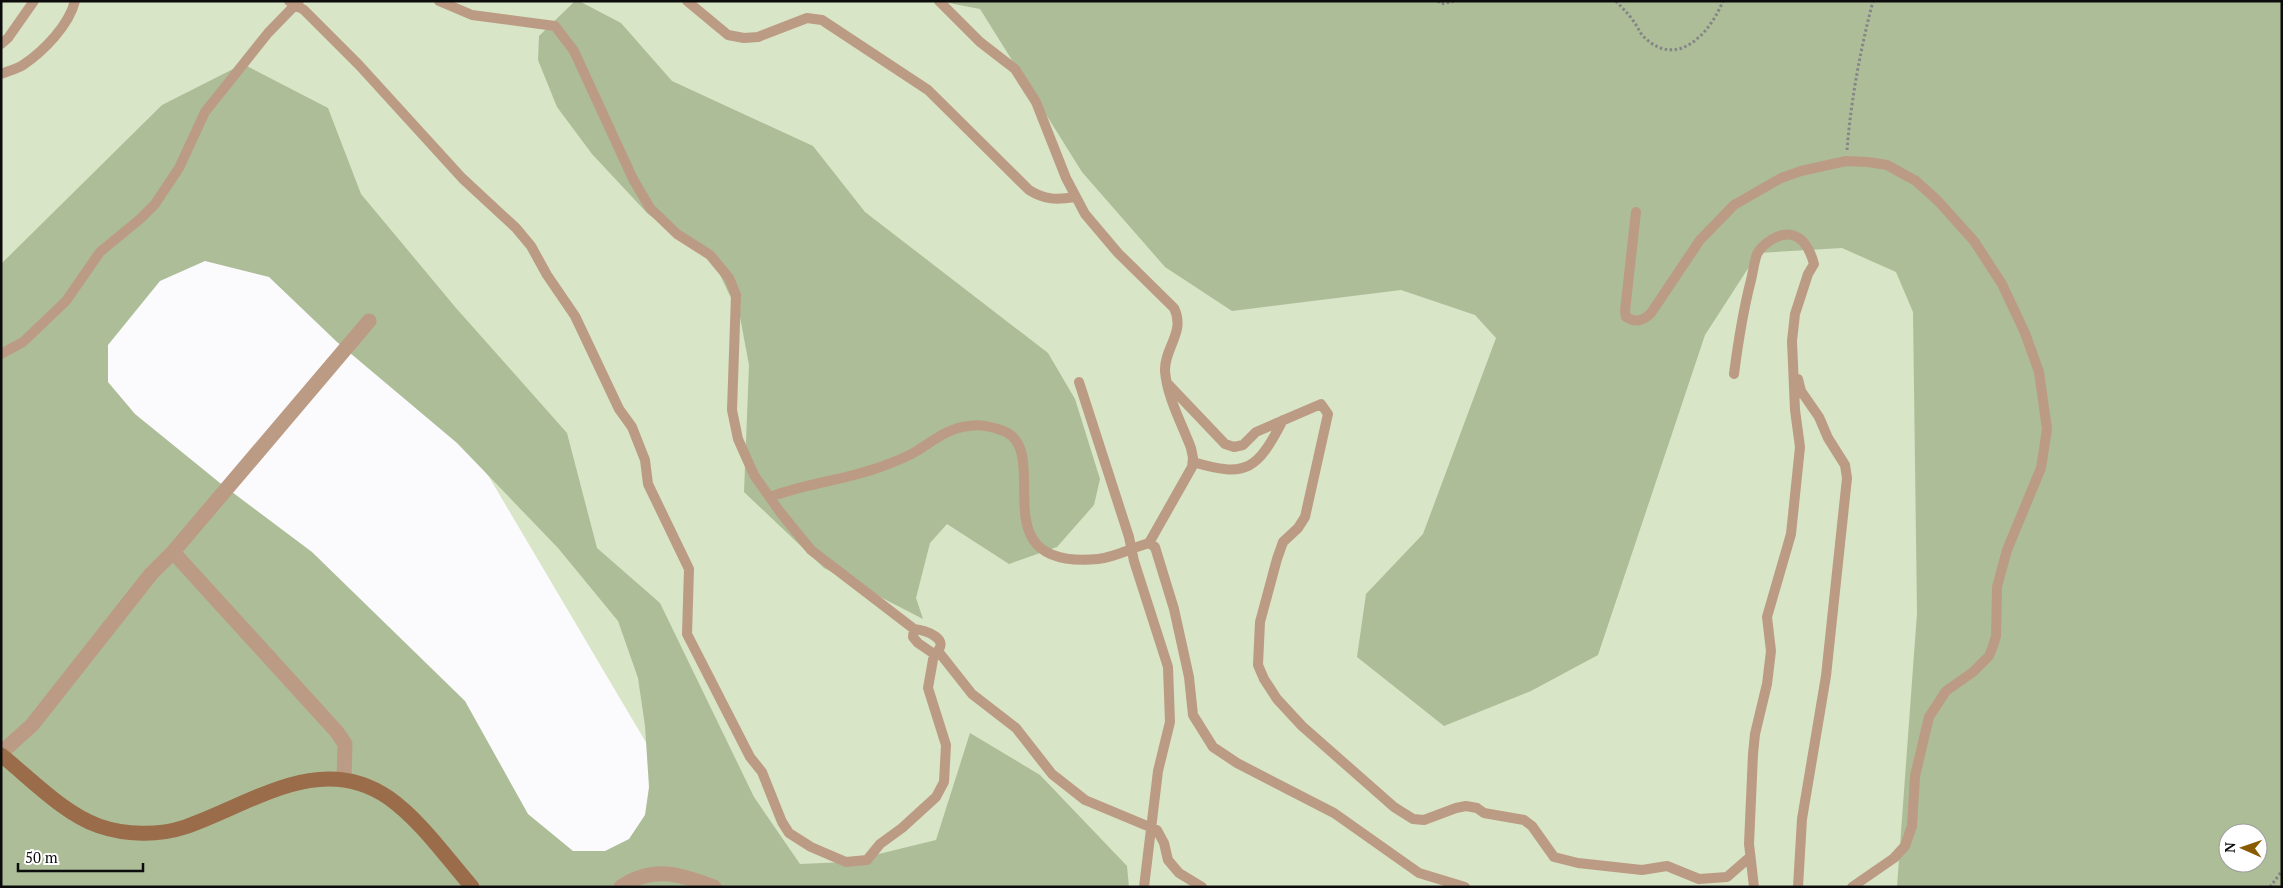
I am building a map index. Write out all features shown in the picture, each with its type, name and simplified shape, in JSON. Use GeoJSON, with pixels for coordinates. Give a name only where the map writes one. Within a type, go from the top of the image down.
{"type":"FeatureCollection","features":[{"type":"Feature","properties":{"kind":"street"},"geometry":{"type":"LineString","coordinates":[[369,321],[173,552],[151,574],[32,725],[1,754],[77,815],[99,826],[126,832],[151,833],[183,827],[273,789],[300,781],[344,780],[368,788],[388,798],[411,818],[472,887]]}},
{"type":"Feature","properties":{"kind":"street"},"geometry":{"type":"LineString","coordinates":[[173,552],[337,732],[345,744],[344,780]]}},
{"type":"Feature","properties":{"kind":"street"},"geometry":{"type":"LineString","coordinates":[[621,887],[634,878],[660,872],[685,876],[714,887]]}},
{"type":"Feature","properties":{"kind":"lane"},"geometry":{"type":"LineString","coordinates":[[1,44],[8,38],[34,1]]}},
{"type":"Feature","properties":{"kind":"lane"},"geometry":{"type":"LineString","coordinates":[[1,74],[22,65],[42,48],[65,23],[75,1]]}},
{"type":"Feature","properties":{"kind":"lane"},"geometry":{"type":"LineString","coordinates":[[1,354],[23,342],[66,301],[100,252],[155,204],[179,168],[204,112],[294,2],[359,65],[472,188],[516,228],[531,246],[547,275],[575,316],[619,409],[632,427],[645,460],[648,484],[689,569],[687,634],[750,758],[762,772],[782,822],[789,833],[810,847],[846,862],[867,860],[880,844],[902,828],[936,797],[944,782],[946,745],[928,688],[936,652],[940,645],[939,638],[923,630],[914,629],[812,550],[754,475],[738,439],[732,410],[736,295],[729,278],[710,255],[677,234],[650,208],[633,180],[574,50],[555,26],[472,15],[439,1]]}},
{"type":"Feature","properties":{"kind":"lane"},"geometry":{"type":"LineString","coordinates":[[687,1],[728,35],[744,38],[758,37],[807,18],[822,20],[928,90],[1029,190],[1041,198],[1055,200],[1075,197]]}},
{"type":"Feature","properties":{"kind":"lane"},"geometry":{"type":"LineString","coordinates":[[770,497],[882,467],[913,454],[942,434],[968,426],[987,426],[1007,432],[1018,444],[1022,459],[1027,529],[1037,546],[1056,556],[1079,560],[1120,555],[1149,543],[1192,467],[1191,448],[1167,383],[1165,368],[1179,317],[1174,308],[1118,253],[1086,214],[1066,178],[1036,102],[1015,69],[952,16],[939,1]]}},
{"type":"Feature","properties":{"kind":"lane"},"geometry":{"type":"LineString","coordinates":[[1636,212],[1625,310],[1626,317],[1632,321],[1643,320],[1651,313],[1700,240],[1734,205],[1781,178],[1820,166],[1846,161],[1887,165],[1916,181],[1938,201],[1974,241],[2002,284],[2025,333],[2039,372],[2047,429],[2041,468],[2007,550],[1997,587],[1996,636],[1993,646],[1989,656],[1973,672],[1946,691],[1929,717],[1915,776],[1912,826],[1905,846],[1894,858],[1852,887]]}},
{"type":"Feature","properties":{"kind":"lane"},"geometry":{"type":"LineString","coordinates":[[1734,374],[1739,336],[1758,253],[1770,241],[1779,236],[1792,235],[1804,242],[1814,264],[1808,274],[1795,314],[1792,341],[1800,447],[1791,534],[1767,617],[1771,651],[1767,684],[1755,734],[1753,754],[1749,844],[1754,887]]}},
{"type":"Feature","properties":{"kind":"lane"},"geometry":{"type":"LineString","coordinates":[[1794,372],[1797,374],[1801,391],[1819,417],[1828,438],[1845,465],[1848,478],[1826,676],[1802,818],[1798,887]]}},
{"type":"Feature","properties":{"kind":"lane"},"geometry":{"type":"LineString","coordinates":[[1079,382],[1168,668],[1170,722],[1158,771],[1144,887]]}},
{"type":"Feature","properties":{"kind":"lane"},"geometry":{"type":"LineString","coordinates":[[1167,383],[1225,444],[1234,447],[1243,445],[1256,432],[1320,404],[1328,414],[1305,517],[1298,528],[1283,542],[1280,550],[1260,622],[1258,664],[1264,679],[1277,699],[1308,732],[1373,790],[1413,819],[1424,820],[1466,806],[1477,808],[1484,813],[1524,820],[1532,826],[1554,857],[1578,863],[1642,870],[1667,866],[1699,879],[1727,877],[1750,857]]}},
{"type":"Feature","properties":{"kind":"lane"},"geometry":{"type":"LineString","coordinates":[[1192,462],[1228,470],[1248,468],[1270,444],[1282,420]]}},
{"type":"Feature","properties":{"kind":"lane"},"geometry":{"type":"LineString","coordinates":[[1149,543],[1155,547],[1174,609],[1189,677],[1193,715],[1213,748],[1237,763],[1334,813],[1419,873],[1465,887]]}},
{"type":"Feature","properties":{"kind":"lane"},"geometry":{"type":"LineString","coordinates":[[914,629],[913,637],[918,644],[936,652],[972,694],[1016,728],[1052,774],[1085,800],[1157,830],[1164,843],[1168,860],[1179,873],[1202,887]]}},
{"type":"Feature","properties":{"kind":"path"},"geometry":{"type":"LineString","coordinates":[[1438,1],[1440,4],[1455,1]]}},
{"type":"Feature","properties":{"kind":"path"},"geometry":{"type":"LineString","coordinates":[[1616,1],[1644,38],[1661,49],[1670,52],[1678,51],[1701,35],[1713,20],[1724,1]]}},
{"type":"Feature","properties":{"kind":"path"},"geometry":{"type":"LineString","coordinates":[[1846,161],[1849,118],[1858,63],[1873,1]]}},
{"type":"Feature","properties":{"kind":"path"},"geometry":{"type":"LineString","coordinates":[[2270,887],[2282,871]]}},
{"type":"Feature","properties":{"kind":"green space"},"geometry":{"type":"Polygon","coordinates":[[[1,1],[1040,1],[1642,157],[2074,279],[1957,887],[765,887],[670,783],[463,433],[213,161],[1,441],[1,1]]]}},
{"type":"Feature","properties":{"kind":"green space"},"geometry":{"type":"Polygon","coordinates":[[[575,1],[579,1],[621,23],[672,81],[813,146],[865,212],[1048,353],[1075,399],[1100,479],[1094,505],[1057,547],[1009,564],[947,524],[930,543],[916,598],[923,619],[824,568],[744,492],[749,365],[740,317],[713,260],[648,214],[592,154],[557,107],[538,60],[539,36],[575,1]]]}},
{"type":"Feature","properties":{"kind":"green space"},"geometry":{"type":"Polygon","coordinates":[[[939,1],[2282,1],[2282,887],[1897,887],[1917,613],[1913,312],[1896,272],[1842,248],[1758,253],[1705,335],[1598,655],[1531,691],[1444,726],[1357,657],[1366,594],[1423,534],[1496,338],[1475,315],[1401,290],[1232,311],[1165,267],[1082,172],[980,9],[939,1]]]}},
{"type":"Feature","properties":{"kind":"green space"},"geometry":{"type":"Polygon","coordinates":[[[243,64],[328,108],[361,194],[456,308],[567,433],[597,548],[660,603],[754,797],[800,864],[846,862],[936,840],[970,733],[1040,775],[1127,866],[1129,887],[1,887],[1,264],[162,105],[243,64]],[[205,261],[160,281],[108,345],[108,382],[135,414],[220,483],[312,552],[465,701],[528,814],[573,851],[605,851],[629,839],[645,815],[649,787],[645,726],[638,678],[618,621],[558,548],[457,443],[337,342],[269,277],[205,261]]]}}]}
